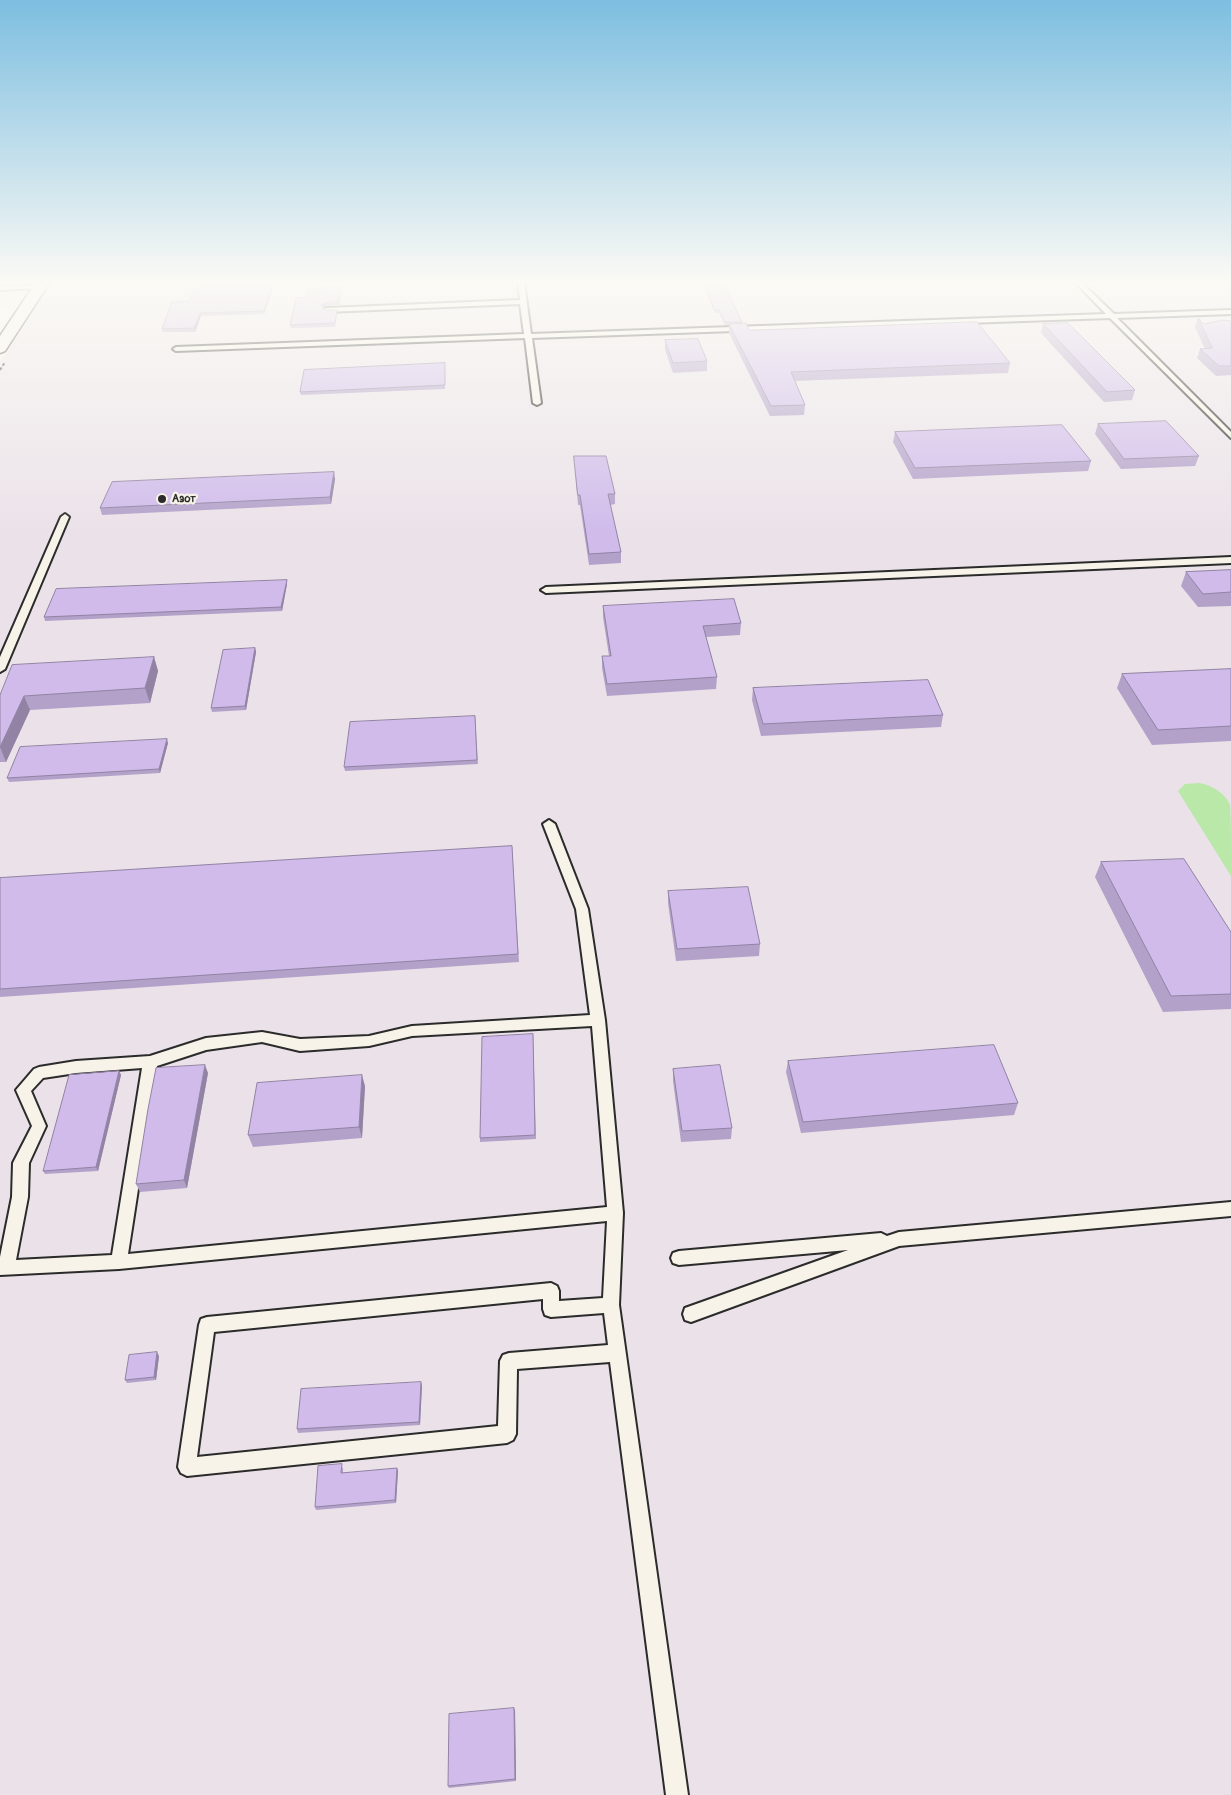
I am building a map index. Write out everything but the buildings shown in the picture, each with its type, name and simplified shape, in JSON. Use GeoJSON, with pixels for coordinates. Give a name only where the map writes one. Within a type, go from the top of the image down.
{"type":"FeatureCollection","features":[{"type":"Feature","properties":{"kind":"lane"},"geometry":{"type":"LineString","coordinates":[[532,366],[537,403]]}},
{"type":"Feature","properties":{"kind":"lane"},"geometry":{"type":"LineString","coordinates":[[1161,366],[1231,436]]}},
{"type":"Feature","properties":{"kind":"lane"},"geometry":{"type":"LineString","coordinates":[[0,669],[65,518]]}},
{"type":"Feature","properties":{"kind":"lane"},"geometry":{"type":"LineString","coordinates":[[546,590],[1231,560]]}},
{"type":"Feature","properties":{"kind":"lane"},"geometry":{"type":"LineString","coordinates":[[549,824],[582,909],[598,1020],[615,1213],[611,1305],[677,1795]]}},
{"type":"Feature","properties":{"kind":"lane"},"geometry":{"type":"LineString","coordinates":[[598,1020],[563,1020],[412,1031],[369,1041],[300,1045],[262,1037],[206,1044],[150,1062],[76,1067],[39,1073],[24,1090],[39,1126],[21,1163],[20,1197],[3,1268],[119,1262],[615,1213]]}},
{"type":"Feature","properties":{"kind":"lane"},"geometry":{"type":"LineString","coordinates":[[119,1262],[150,1062]]}},
{"type":"Feature","properties":{"kind":"lane"},"geometry":{"type":"LineString","coordinates":[[679,1258],[1231,1209]]}},
{"type":"Feature","properties":{"kind":"lane"},"geometry":{"type":"LineString","coordinates":[[691,1314],[899,1239]]}},
{"type":"Feature","properties":{"kind":"lane"},"geometry":{"type":"LineString","coordinates":[[611,1305],[551,1309],[551,1291],[208,1325],[187,1467],[507,1434],[509,1361],[618,1353]]}},
{"type":"Feature","properties":{"kind":"shaded area"},"geometry":{"type":"Polygon","coordinates":[[[0,366],[1231,366],[1231,1795],[0,1795],[0,366]]]}},
{"type":"Feature","properties":{"kind":"green space"},"geometry":{"type":"Polygon","coordinates":[[[1199,783],[1218,790],[1230,805],[1231,876],[1178,791],[1185,784],[1199,783]]]}},
{"type":"Feature","properties":{"kind":"place","name":"Азот"},"geometry":{"type":"Point","coordinates":[162,499]}}]}
